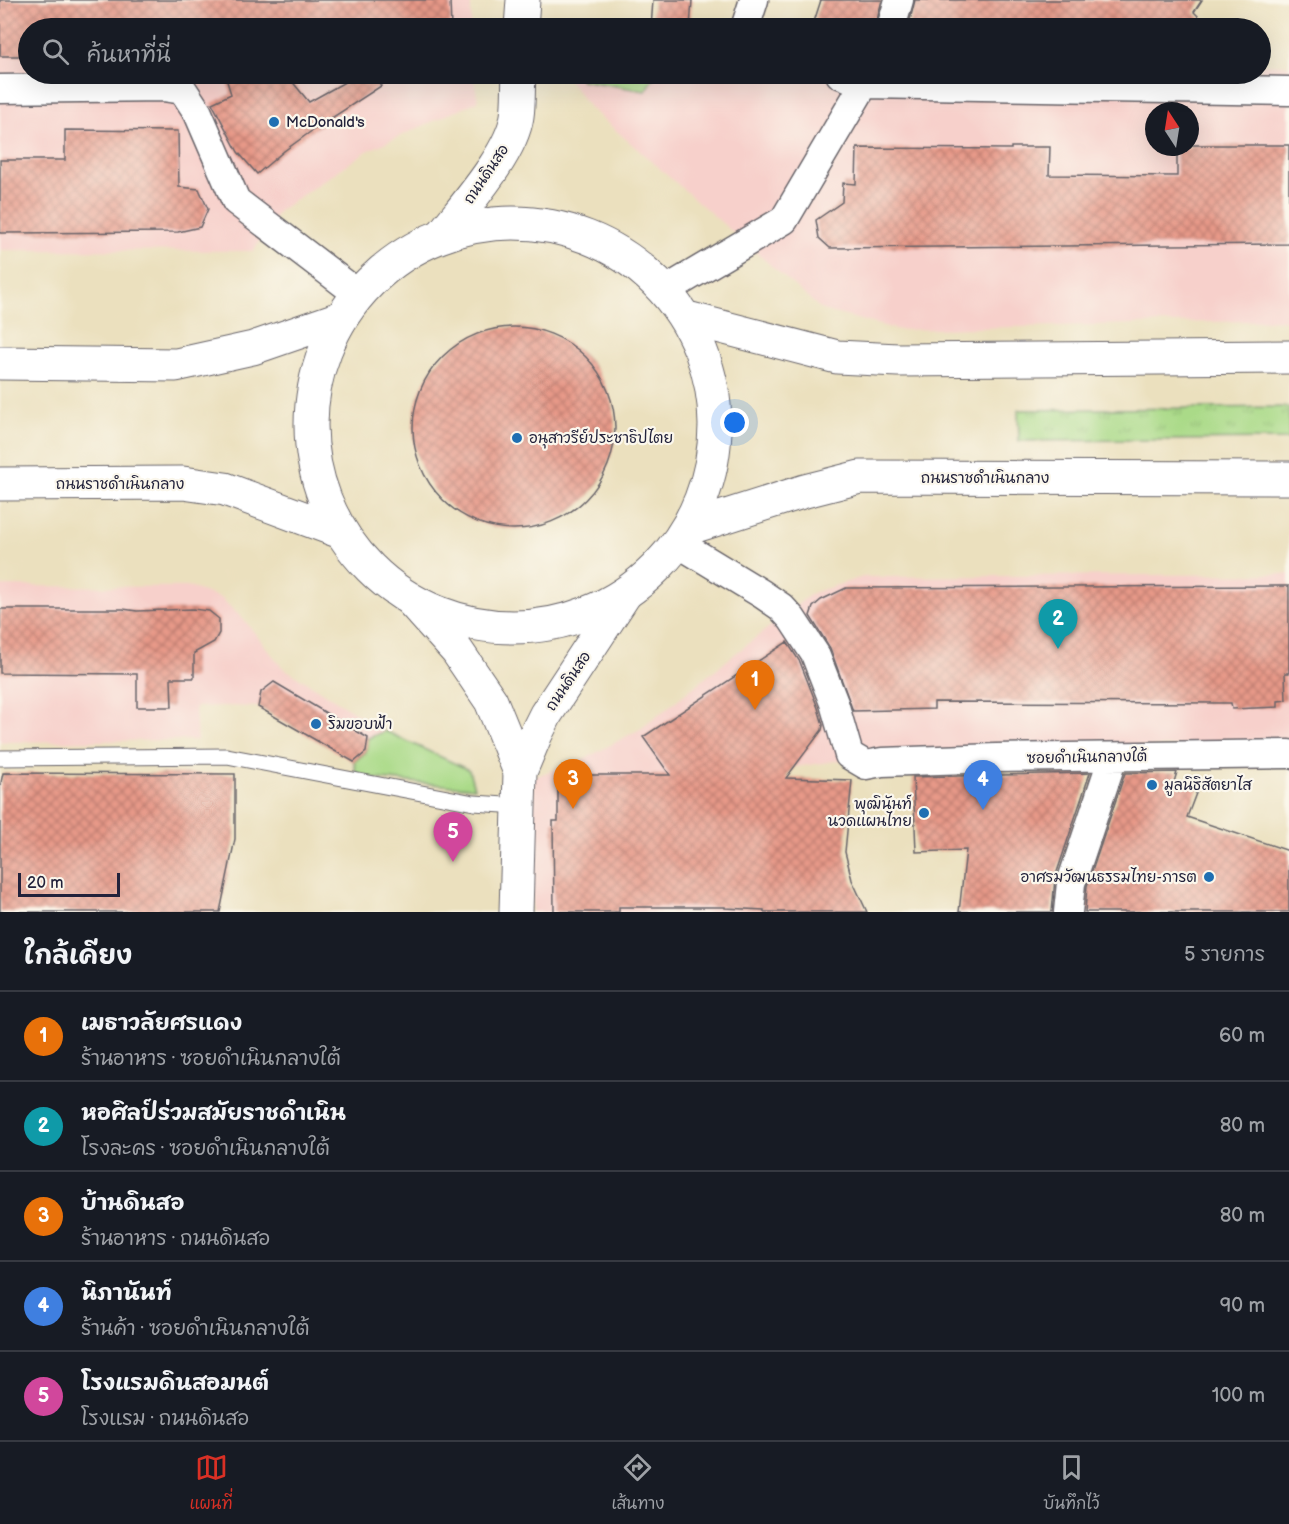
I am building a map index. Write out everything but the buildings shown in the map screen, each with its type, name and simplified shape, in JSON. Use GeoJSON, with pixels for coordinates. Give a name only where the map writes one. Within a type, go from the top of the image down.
{"type":"FeatureCollection","features":[{"type":"Feature","properties":{"kind":"main road"},"geometry":{"type":"LineString","coordinates":[[522,18],[523,0]]}},
{"type":"Feature","properties":{"kind":"main road","name":"ถนนดินสอ"},"geometry":{"type":"LineString","coordinates":[[443,234],[506,149],[517,118],[519,84]]}},
{"type":"Feature","properties":{"kind":"main road"},"geometry":{"type":"LineString","coordinates":[[510,222],[578,232],[628,257],[666,290],[687,318],[711,375],[714,414],[712,472],[684,536],[654,571],[625,594],[561,621],[500,627],[453,618],[411,600],[371,569],[341,532],[322,493],[311,448],[313,389],[324,350],[349,306],[399,258],[443,234],[510,222]]}},
{"type":"Feature","properties":{"kind":"main road"},"geometry":{"type":"LineString","coordinates":[[0,363],[176,365],[253,348],[349,306]]}},
{"type":"Feature","properties":{"kind":"main road"},"geometry":{"type":"LineString","coordinates":[[687,318],[837,357],[857,359],[1289,357]]}},
{"type":"Feature","properties":{"kind":"main road","name":"ถนนราชดำเนินกลาง"},"geometry":{"type":"LineString","coordinates":[[684,536],[805,491],[860,477],[1289,478]]}},
{"type":"Feature","properties":{"kind":"main road","name":"ถนนราชดำเนินกลาง"},"geometry":{"type":"LineString","coordinates":[[0,483],[183,483],[225,489],[341,532]]}},
{"type":"Feature","properties":{"kind":"main road","name":"ถนนดินสอ"},"geometry":{"type":"LineString","coordinates":[[516,912],[520,772],[546,714],[625,594]]}},
{"type":"Feature","properties":{"kind":"main road","name":"ถนนดินสอ"},"geometry":{"type":"LineString","coordinates":[[411,600],[457,651],[491,701],[520,772]]}},
{"type":"Feature","properties":{"kind":"street"},"geometry":{"type":"LineString","coordinates":[[748,18],[754,0]]}},
{"type":"Feature","properties":{"kind":"street"},"geometry":{"type":"LineString","coordinates":[[894,18],[899,0]]}},
{"type":"Feature","properties":{"kind":"street"},"geometry":{"type":"LineString","coordinates":[[666,290],[784,220],[854,84]]}},
{"type":"Feature","properties":{"kind":"street"},"geometry":{"type":"LineString","coordinates":[[1074,84],[1289,91]]}},
{"type":"Feature","properties":{"kind":"street"},"geometry":{"type":"LineString","coordinates":[[0,89],[163,87],[183,90],[198,113],[236,201],[349,306]]}},
{"type":"Feature","properties":{"kind":"street","name":"ซอยดำเนินกลางใต้"},"geometry":{"type":"LineString","coordinates":[[684,536],[781,607],[792,620],[815,654],[834,703],[849,754],[866,765],[905,761],[1289,754]]}},
{"type":"Feature","properties":{"kind":"street"},"geometry":{"type":"LineString","coordinates":[[1068,912],[1071,883],[1113,757]]}},
{"type":"Feature","properties":{"kind":"lane"},"geometry":{"type":"LineString","coordinates":[[0,758],[226,756],[474,803],[519,806]]}},
{"type":"Feature","properties":{"kind":"shaded area"},"geometry":{"type":"Polygon","coordinates":[[[0,0],[471,0],[471,18],[18,18],[18,84],[475,84],[478,101],[367,151],[279,211],[253,251],[0,250],[0,0]]]}},
{"type":"Feature","properties":{"kind":"shaded area"},"geometry":{"type":"Polygon","coordinates":[[[1271,64],[1289,65],[1289,320],[899,330],[822,310],[589,107],[572,84],[1271,84],[1271,64]]]}},
{"type":"Feature","properties":{"kind":"shaded area"},"geometry":{"type":"Polygon","coordinates":[[[1289,574],[1289,742],[863,757],[768,771],[768,912],[532,912],[534,777],[590,756],[642,728],[812,593],[863,577],[1289,574]]]}},
{"type":"Feature","properties":{"kind":"shaded area"},"geometry":{"type":"Polygon","coordinates":[[[0,586],[189,587],[221,598],[245,621],[282,667],[385,731],[368,738],[366,752],[354,762],[258,707],[195,707],[197,740],[0,742],[0,586]]]}},
{"type":"Feature","properties":{"kind":"green space"},"geometry":{"type":"Polygon","coordinates":[[[604,84],[650,84],[645,91],[604,84]]]}},
{"type":"Feature","properties":{"kind":"green space"},"geometry":{"type":"Polygon","coordinates":[[[1289,407],[1289,439],[1019,441],[1018,410],[1289,407]]]}},
{"type":"Feature","properties":{"kind":"green space"},"geometry":{"type":"Polygon","coordinates":[[[385,731],[469,770],[474,788],[357,777],[354,762],[366,752],[368,738],[385,731]]]}},
{"type":"Feature","properties":{"kind":"place","name":"McDonald's"},"geometry":{"type":"Point","coordinates":[274,122]}},
{"type":"Feature","properties":{"kind":"place","name":"อนุสาวรีย์ประชาธิปไตย"},"geometry":{"type":"Point","coordinates":[517,438]}},
{"type":"Feature","properties":{"kind":"place","name":"หอศิลป์ร่วมสมัยราชดำเนิน"},"geometry":{"type":"Point","coordinates":[1058,649]}},
{"type":"Feature","properties":{"kind":"place","name":"เมธาวลัยศรแดง"},"geometry":{"type":"Point","coordinates":[755,710]}},
{"type":"Feature","properties":{"kind":"place","name":"ริมขอบฟ้า"},"geometry":{"type":"Point","coordinates":[316,724]}},
{"type":"Feature","properties":{"kind":"place","name":"มูลนิธิสัตยาไส"},"geometry":{"type":"Point","coordinates":[1152,785]}},
{"type":"Feature","properties":{"kind":"place","name":"บ้านดินสอ"},"geometry":{"type":"Point","coordinates":[573,809]}},
{"type":"Feature","properties":{"kind":"place","name":"นิภานันท์"},"geometry":{"type":"Point","coordinates":[983,810]}},
{"type":"Feature","properties":{"kind":"place","name":"พุฒินันท์ นวดแผนไทย"},"geometry":{"type":"Point","coordinates":[924,813]}},
{"type":"Feature","properties":{"kind":"place","name":"โรงแรมดินสอมนต์"},"geometry":{"type":"Point","coordinates":[453,862]}},
{"type":"Feature","properties":{"kind":"place","name":"อาศรมวัฒนธรรมไทย-ภารต"},"geometry":{"type":"Point","coordinates":[1209,877]}}]}
